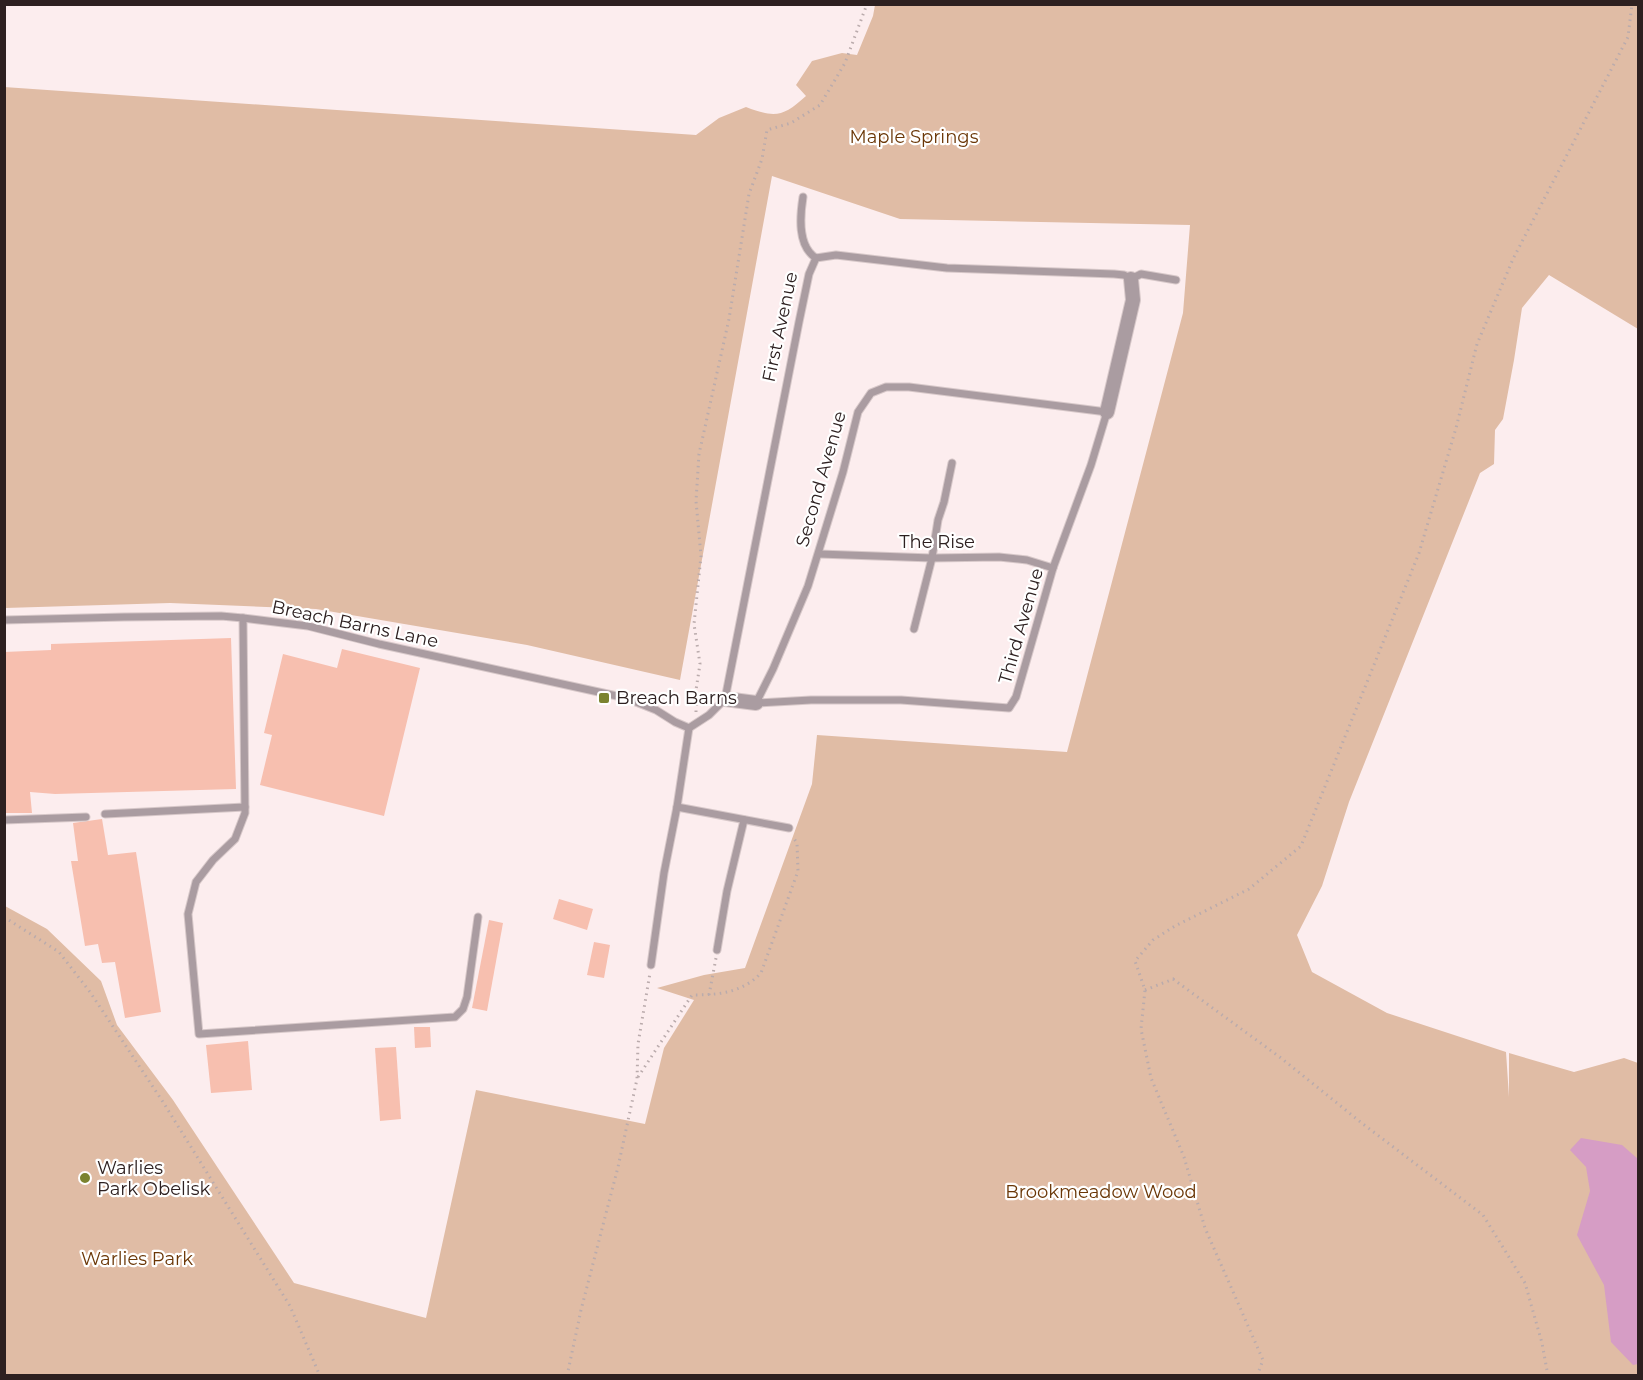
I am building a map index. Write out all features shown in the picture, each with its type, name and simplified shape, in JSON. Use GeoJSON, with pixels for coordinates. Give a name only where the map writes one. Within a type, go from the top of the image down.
{"type":"FeatureCollection","features":[{"type":"Feature","properties":{"kind":"street"},"geometry":{"type":"LineString","coordinates":[[1107,412],[1133,300],[1131,279]]}},
{"type":"Feature","properties":{"kind":"street"},"geometry":{"type":"LineString","coordinates":[[725,699],[756,703]]}},
{"type":"Feature","properties":{"kind":"lane"},"geometry":{"type":"LineString","coordinates":[[803,197],[801,211],[805,244],[809,253],[816,258]]}},
{"type":"Feature","properties":{"kind":"lane","name":"First Avenue"},"geometry":{"type":"LineString","coordinates":[[725,699],[809,274],[816,258],[837,255],[947,268],[1114,274],[1124,275],[1131,279],[1141,274],[1176,280]]}},
{"type":"Feature","properties":{"kind":"lane","name":"Second Avenue"},"geometry":{"type":"LineString","coordinates":[[756,703],[804,596],[819,554],[858,412],[867,398],[878,388],[909,387],[1107,412]]}},
{"type":"Feature","properties":{"kind":"lane","name":"Third Avenue"},"geometry":{"type":"LineString","coordinates":[[756,703],[811,700],[901,700],[1009,708],[1016,698],[1053,568],[1091,465],[1107,412]]}},
{"type":"Feature","properties":{"kind":"lane"},"geometry":{"type":"LineString","coordinates":[[914,629],[952,463]]}},
{"type":"Feature","properties":{"kind":"lane","name":"The Rise"},"geometry":{"type":"LineString","coordinates":[[819,554],[932,558],[999,557],[1027,560],[1053,568]]}},
{"type":"Feature","properties":{"kind":"lane","name":"Breach Barns Lane"},"geometry":{"type":"LineString","coordinates":[[4,620],[221,616],[309,626],[379,644],[626,698],[656,710],[689,728]]}},
{"type":"Feature","properties":{"kind":"lane"},"geometry":{"type":"LineString","coordinates":[[243,618],[245,813],[235,839],[213,860],[196,882],[188,914],[199,1034],[455,1017],[463,1009],[467,997],[478,917]]}},
{"type":"Feature","properties":{"kind":"lane"},"geometry":{"type":"LineString","coordinates":[[651,965],[689,728],[709,715],[725,699]]}},
{"type":"Feature","properties":{"kind":"lane"},"geometry":{"type":"LineString","coordinates":[[105,814],[245,807]]}},
{"type":"Feature","properties":{"kind":"lane"},"geometry":{"type":"LineString","coordinates":[[677,807],[789,828]]}},
{"type":"Feature","properties":{"kind":"lane"},"geometry":{"type":"LineString","coordinates":[[4,820],[86,817]]}},
{"type":"Feature","properties":{"kind":"lane"},"geometry":{"type":"LineString","coordinates":[[717,950],[727,891],[744,820]]}},
{"type":"Feature","properties":{"kind":"path"},"geometry":{"type":"LineString","coordinates":[[689,728],[696,713],[696,690],[700,664],[694,624],[701,556],[696,501],[699,454],[729,319],[749,194],[762,159],[767,130],[791,123],[820,105],[846,63],[867,4]]}},
{"type":"Feature","properties":{"kind":"path"},"geometry":{"type":"LineString","coordinates":[[1257,1376],[1263,1360],[1205,1228],[1184,1156],[1151,1078],[1141,1029],[1145,990],[1135,961],[1153,940],[1174,926],[1250,889],[1301,846],[1419,553],[1456,428],[1477,344],[1513,259],[1629,37],[1632,4]]}},
{"type":"Feature","properties":{"kind":"path"},"geometry":{"type":"LineString","coordinates":[[637,1079],[692,995],[726,994],[752,982],[760,973],[798,871],[797,843],[789,832],[789,828]]}},
{"type":"Feature","properties":{"kind":"path"},"geometry":{"type":"LineString","coordinates":[[4,917],[59,952],[90,992],[164,1102],[290,1306],[320,1376]]}},
{"type":"Feature","properties":{"kind":"path"},"geometry":{"type":"LineString","coordinates":[[567,1376],[637,1079],[638,1044],[651,965]]}},
{"type":"Feature","properties":{"kind":"path"},"geometry":{"type":"LineString","coordinates":[[709,995],[714,970]]}},
{"type":"Feature","properties":{"kind":"path"},"geometry":{"type":"LineString","coordinates":[[1145,990],[1175,979],[1483,1215],[1525,1283],[1542,1343],[1548,1376]]}},
{"type":"Feature","properties":{"kind":"green space"},"geometry":{"type":"Polygon","coordinates":[[[875,5],[1638,5],[1638,329],[1549,275],[1522,308],[1503,419],[1495,430],[1494,464],[1480,473],[1349,802],[1322,886],[1297,935],[1312,972],[1387,1013],[1506,1052],[1509,1097],[1509,1053],[1574,1072],[1624,1058],[1638,1063],[1638,1375],[5,1375],[5,906],[47,929],[101,981],[117,1025],[173,1100],[294,1283],[426,1318],[476,1090],[645,1124],[664,1048],[694,1000],[657,988],[704,975],[745,968],[812,784],[817,735],[1067,752],[1183,313],[1190,225],[900,219],[772,176],[680,680],[527,645],[316,609],[170,603],[5,608],[4,87],[696,135],[719,118],[746,107],[772,114],[785,112],[791,108],[806,96],[796,85],[812,61],[842,53],[857,55],[873,16],[875,5]]]}},
{"type":"Feature","properties":{"kind":"shaded area"},"geometry":{"type":"Polygon","coordinates":[[[1581,1138],[1622,1145],[1638,1159],[1638,1364],[1633,1365],[1611,1342],[1604,1285],[1577,1235],[1590,1191],[1586,1167],[1570,1150],[1581,1138]]]}},
{"type":"Feature","properties":{"kind":"building"},"geometry":{"type":"Polygon","coordinates":[[[231,638],[236,789],[55,794],[30,792],[32,813],[4,813],[4,652],[51,650],[51,644],[231,638]]]}},
{"type":"Feature","properties":{"kind":"building"},"geometry":{"type":"Polygon","coordinates":[[[342,649],[420,668],[384,816],[260,785],[272,735],[264,733],[283,654],[337,668],[342,649]]]}},
{"type":"Feature","properties":{"kind":"building"},"geometry":{"type":"Polygon","coordinates":[[[102,819],[108,855],[136,852],[161,1012],[125,1018],[115,962],[102,963],[98,944],[85,946],[71,861],[78,861],[73,823],[102,819]]]}},
{"type":"Feature","properties":{"kind":"building"},"geometry":{"type":"Polygon","coordinates":[[[559,899],[593,909],[587,930],[553,919],[559,899]]]}},
{"type":"Feature","properties":{"kind":"building"},"geometry":{"type":"Polygon","coordinates":[[[489,920],[503,923],[487,1011],[472,1008],[489,920]]]}},
{"type":"Feature","properties":{"kind":"building"},"geometry":{"type":"Polygon","coordinates":[[[594,942],[610,945],[604,978],[587,975],[594,942]]]}},
{"type":"Feature","properties":{"kind":"building"},"geometry":{"type":"Polygon","coordinates":[[[414,1027],[430,1027],[431,1047],[415,1048],[414,1027]]]}},
{"type":"Feature","properties":{"kind":"building"},"geometry":{"type":"Polygon","coordinates":[[[248,1041],[252,1090],[211,1093],[206,1045],[248,1041]]]}},
{"type":"Feature","properties":{"kind":"building"},"geometry":{"type":"Polygon","coordinates":[[[396,1047],[401,1119],[380,1121],[375,1048],[396,1047]]]}},
{"type":"Feature","properties":{"kind":"place","name":"Breach Barns"},"geometry":{"type":"Point","coordinates":[604,698]}},
{"type":"Feature","properties":{"kind":"place","name":"Warlies Park Obelisk"},"geometry":{"type":"Point","coordinates":[85,1178]}},
{"type":"Feature","properties":{"kind":"park label","name":"Maple Springs"},"geometry":{"type":"Point","coordinates":[914,137]}},
{"type":"Feature","properties":{"kind":"park label","name":"Brookmeadow Wood"},"geometry":{"type":"Point","coordinates":[1101,1192]}},
{"type":"Feature","properties":{"kind":"park label","name":"Warlies Park"},"geometry":{"type":"Point","coordinates":[137,1259]}}]}
